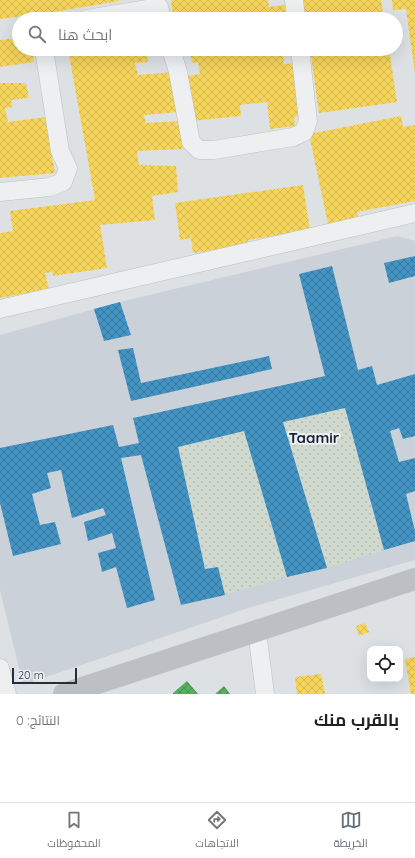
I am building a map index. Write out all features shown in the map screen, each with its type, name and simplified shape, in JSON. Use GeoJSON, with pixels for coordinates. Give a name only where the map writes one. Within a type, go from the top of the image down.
{"type":"FeatureCollection","features":[{"type":"Feature","properties":{"kind":"street"},"geometry":{"type":"LineString","coordinates":[[294,0],[295,12]]}},
{"type":"Feature","properties":{"kind":"street"},"geometry":{"type":"LineString","coordinates":[[116,12],[148,4],[159,7],[160,12]]}},
{"type":"Feature","properties":{"kind":"street"},"geometry":{"type":"LineString","coordinates":[[0,192],[50,187],[63,182],[68,168],[60,151],[45,56]]}},
{"type":"Feature","properties":{"kind":"street"},"geometry":{"type":"LineString","coordinates":[[173,56],[178,72],[191,142],[199,150],[214,150],[293,137],[304,132],[308,121],[301,56]]}},
{"type":"Feature","properties":{"kind":"street"},"geometry":{"type":"LineString","coordinates":[[0,309],[415,213]]}},
{"type":"Feature","properties":{"kind":"street"},"geometry":{"type":"LineString","coordinates":[[64,694],[415,579]]}},
{"type":"Feature","properties":{"kind":"street"},"geometry":{"type":"LineString","coordinates":[[257,631],[265,694]]}},
{"type":"Feature","properties":{"kind":"street"},"geometry":{"type":"LineString","coordinates":[[0,668],[6,694]]}},
{"type":"Feature","properties":{"kind":"shaded area"},"geometry":{"type":"Polygon","coordinates":[[[397,236],[415,241],[415,560],[251,607],[23,685],[0,590],[0,335],[120,302],[397,236]]]}},
{"type":"Feature","properties":{"kind":"shaded area"},"geometry":{"type":"Polygon","coordinates":[[[345,408],[384,550],[327,568],[283,422],[345,408]]]}},
{"type":"Feature","properties":{"kind":"shaded area"},"geometry":{"type":"Polygon","coordinates":[[[244,431],[287,577],[225,595],[218,567],[205,569],[178,447],[244,431]]]}},
{"type":"Feature","properties":{"kind":"building: سكن"},"geometry":{"type":"Polygon","coordinates":[[[0,0],[119,0],[53,12],[12,12],[12,18],[0,19],[0,0]]]}},
{"type":"Feature","properties":{"kind":"building: سكن"},"geometry":{"type":"Polygon","coordinates":[[[171,0],[268,0],[269,7],[285,5],[286,12],[172,12],[171,0]]]}},
{"type":"Feature","properties":{"kind":"building: سكن"},"geometry":{"type":"Polygon","coordinates":[[[303,0],[381,0],[383,12],[304,12],[303,0]]]}},
{"type":"Feature","properties":{"kind":"building: سكن"},"geometry":{"type":"Polygon","coordinates":[[[392,0],[415,0],[415,73],[406,9],[393,10],[392,0]]]}},
{"type":"Feature","properties":{"kind":"building: سكن"},"geometry":{"type":"Polygon","coordinates":[[[12,39],[12,56],[33,56],[34,62],[0,67],[0,40],[12,39]]]}},
{"type":"Feature","properties":{"kind":"building: سكن"},"geometry":{"type":"Polygon","coordinates":[[[69,56],[147,56],[148,62],[135,63],[138,75],[173,72],[180,112],[144,115],[146,123],[180,121],[183,149],[137,151],[139,165],[176,166],[178,192],[152,196],[155,220],[100,225],[107,268],[53,276],[52,272],[45,273],[49,289],[0,298],[0,233],[13,231],[10,211],[95,200],[69,56]]]}},
{"type":"Feature","properties":{"kind":"building: سكن"},"geometry":{"type":"Polygon","coordinates":[[[191,56],[283,56],[284,64],[297,63],[302,116],[294,117],[295,126],[270,129],[267,102],[240,105],[241,116],[191,121],[186,76],[200,74],[198,62],[192,63],[191,56]]]}},
{"type":"Feature","properties":{"kind":"building: سكن"},"geometry":{"type":"Polygon","coordinates":[[[311,56],[390,56],[397,102],[319,113],[311,56]]]}},
{"type":"Feature","properties":{"kind":"building: سكن"},"geometry":{"type":"Polygon","coordinates":[[[0,83],[26,83],[29,98],[11,100],[13,107],[5,108],[8,122],[45,117],[55,173],[0,178],[0,83]]]}},
{"type":"Feature","properties":{"kind":"building: سكن"},"geometry":{"type":"Polygon","coordinates":[[[401,116],[403,127],[415,125],[415,201],[357,212],[360,223],[329,229],[309,134],[401,116]]]}},
{"type":"Feature","properties":{"kind":"building: سكن"},"geometry":{"type":"Polygon","coordinates":[[[303,185],[310,230],[248,240],[249,245],[193,253],[191,238],[180,240],[175,203],[303,185]]]}},
{"type":"Feature","properties":{"kind":"building: سكن"},"geometry":{"type":"Polygon","coordinates":[[[365,623],[369,632],[359,636],[356,626],[365,623]]]}},
{"type":"Feature","properties":{"kind":"building: سكن"},"geometry":{"type":"Polygon","coordinates":[[[415,657],[415,694],[411,694],[405,659],[415,657]]]}},
{"type":"Feature","properties":{"kind":"building: سكن"},"geometry":{"type":"Polygon","coordinates":[[[321,674],[325,694],[297,694],[295,677],[321,674]]]}},
{"type":"Feature","properties":{"kind":"building: مدارس"},"geometry":{"type":"Polygon","coordinates":[[[415,256],[415,276],[389,283],[384,263],[415,256]]]}},
{"type":"Feature","properties":{"kind":"building: مدارس"},"geometry":{"type":"Polygon","coordinates":[[[332,266],[358,370],[372,366],[377,385],[415,374],[415,436],[403,439],[399,428],[390,431],[399,462],[415,458],[415,491],[406,494],[415,531],[415,541],[384,550],[345,408],[283,422],[327,568],[287,577],[244,431],[178,447],[205,569],[218,567],[225,595],[181,605],[141,455],[121,458],[155,600],[127,608],[116,567],[102,572],[98,553],[116,548],[112,533],[88,541],[84,522],[106,515],[103,508],[72,518],[61,470],[47,473],[51,488],[32,494],[40,525],[55,522],[61,544],[13,556],[0,503],[0,448],[113,425],[119,447],[139,443],[133,418],[325,376],[299,274],[332,266]]]}},
{"type":"Feature","properties":{"kind":"building: مدارس"},"geometry":{"type":"Polygon","coordinates":[[[120,302],[131,335],[104,341],[94,309],[120,302]]]}},
{"type":"Feature","properties":{"kind":"building: مدارس"},"geometry":{"type":"Polygon","coordinates":[[[133,348],[141,383],[269,356],[272,369],[131,401],[118,350],[133,348]]]}},
{"type":"Feature","properties":{"kind":"building: مرافق عامة"},"geometry":{"type":"Polygon","coordinates":[[[187,681],[198,694],[173,694],[173,693],[187,681]]]}},
{"type":"Feature","properties":{"kind":"building: مرافق عامة"},"geometry":{"type":"Polygon","coordinates":[[[224,686],[230,694],[215,694],[224,686]]]}},
{"type":"Feature","properties":{"kind":"district","name":"Taamir"},"geometry":{"type":"Point","coordinates":[314,438]}}]}
